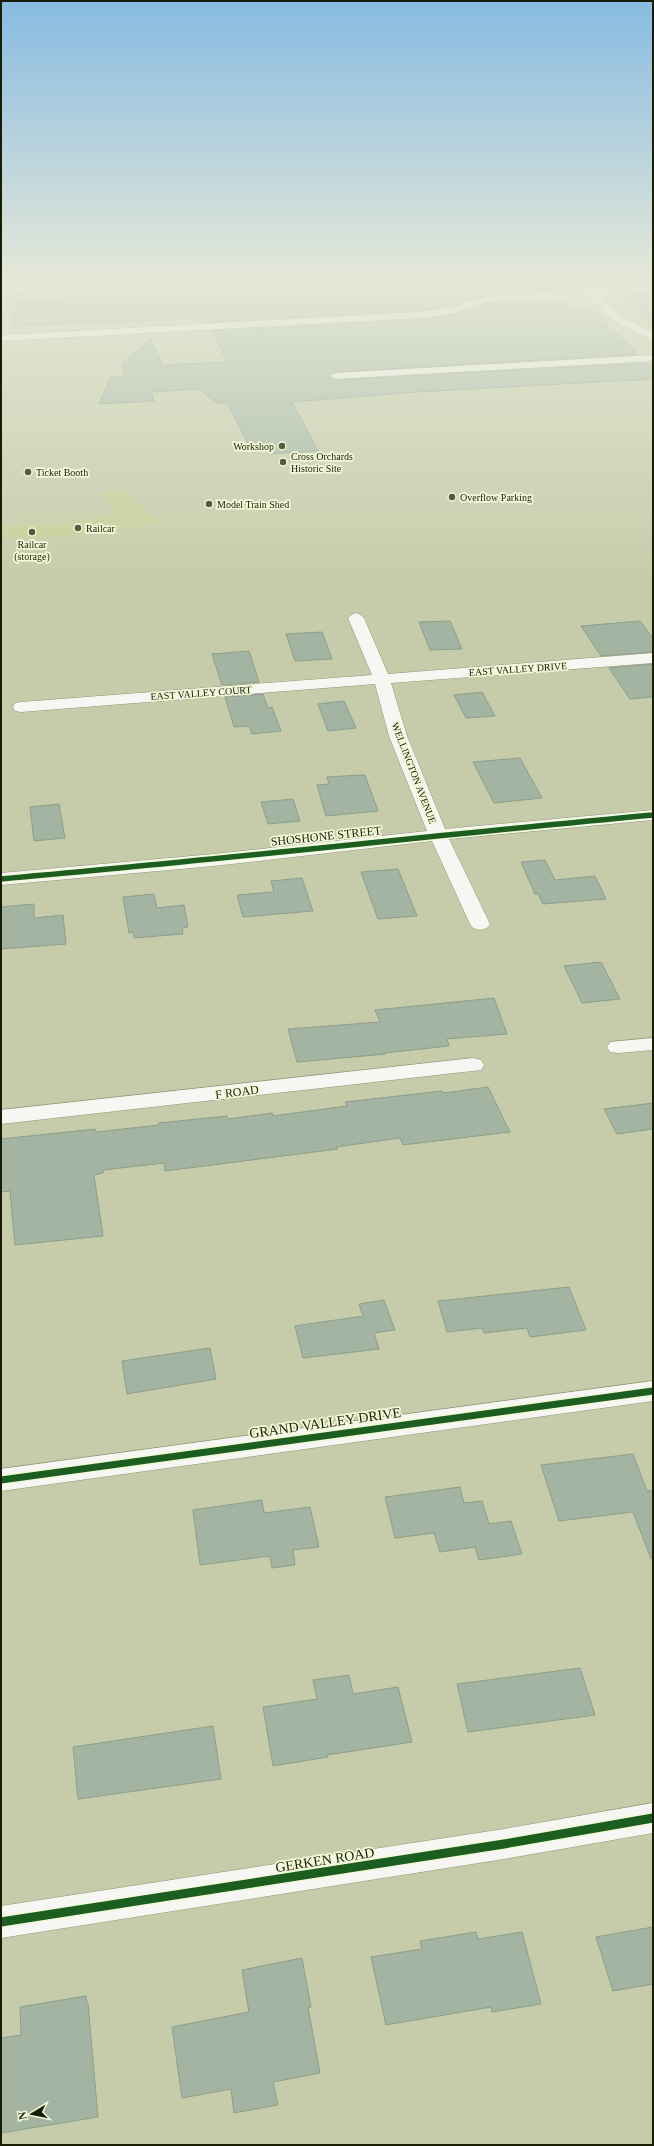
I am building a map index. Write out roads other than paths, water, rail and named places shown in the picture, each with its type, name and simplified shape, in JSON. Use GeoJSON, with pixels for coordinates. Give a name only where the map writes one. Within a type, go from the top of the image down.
{"type":"FeatureCollection","features":[{"type":"Feature","properties":{"kind":"street","name":"WELLINGTON AVENUE"},"geometry":{"type":"LineString","coordinates":[[356,618],[382,679],[398,736],[438,835],[480,924]]}},
{"type":"Feature","properties":{"kind":"street","name":"EAST VALLEY DRIVE"},"geometry":{"type":"LineString","coordinates":[[382,679],[653,658]]}},
{"type":"Feature","properties":{"kind":"street","name":"EAST VALLEY COURT"},"geometry":{"type":"LineString","coordinates":[[21,707],[382,679]]}},
{"type":"Feature","properties":{"kind":"street","name":"SHOSHONE STREET"},"geometry":{"type":"LineString","coordinates":[[1,879],[214,860],[438,835],[653,815]]}},
{"type":"Feature","properties":{"kind":"street"},"geometry":{"type":"LineString","coordinates":[[618,1047],[653,1044]]}},
{"type":"Feature","properties":{"kind":"street","name":"F ROAD"},"geometry":{"type":"LineString","coordinates":[[1,1118],[473,1065]]}},
{"type":"Feature","properties":{"kind":"street","name":"GRAND VALLEY DRIVE"},"geometry":{"type":"LineString","coordinates":[[1,1480],[653,1391]]}},
{"type":"Feature","properties":{"kind":"street","name":"GERKEN ROAD"},"geometry":{"type":"LineString","coordinates":[[1,1922],[504,1844],[653,1818]]}},
{"type":"Feature","properties":{"kind":"place","name":"Workshop"},"geometry":{"type":"Point","coordinates":[282,446]}},
{"type":"Feature","properties":{"kind":"place","name":"Cross Orchards Historic Site"},"geometry":{"type":"Point","coordinates":[283,462]}},
{"type":"Feature","properties":{"kind":"place","name":"Ticket Booth"},"geometry":{"type":"Point","coordinates":[28,472]}},
{"type":"Feature","properties":{"kind":"place","name":"Overflow Parking"},"geometry":{"type":"Point","coordinates":[452,497]}},
{"type":"Feature","properties":{"kind":"place","name":"Model Train Shed"},"geometry":{"type":"Point","coordinates":[209,504]}},
{"type":"Feature","properties":{"kind":"place","name":"Railcar"},"geometry":{"type":"Point","coordinates":[78,528]}},
{"type":"Feature","properties":{"kind":"place","name":"Railcar (storage)"},"geometry":{"type":"Point","coordinates":[32,532]}}]}
